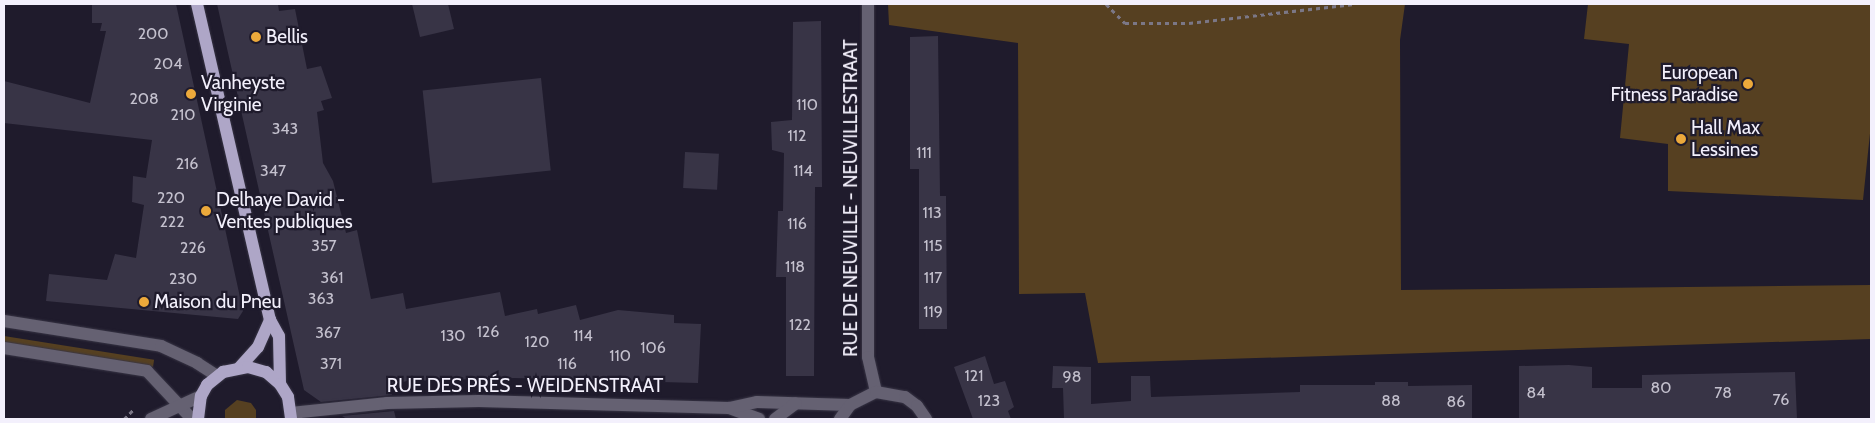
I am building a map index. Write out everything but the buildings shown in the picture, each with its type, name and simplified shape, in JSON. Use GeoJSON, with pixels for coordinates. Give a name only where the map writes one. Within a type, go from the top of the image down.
{"type":"FeatureCollection","features":[{"type":"Feature","properties":{"kind":"main road"},"geometry":{"type":"LineString","coordinates":[[196,4],[270,320],[279,336],[280,384]]}},
{"type":"Feature","properties":{"kind":"main road"},"geometry":{"type":"LineString","coordinates":[[239,368],[258,347],[270,320]]}},
{"type":"Feature","properties":{"kind":"main road"},"geometry":{"type":"LineString","coordinates":[[198,419],[201,396],[216,376],[239,368],[266,372],[280,384],[288,397],[291,416]]}},
{"type":"Feature","properties":{"kind":"street","name":"RUE DE NEUVILLE - NEUVILLESTRAAT"},"geometry":{"type":"LineString","coordinates":[[868,4],[868,357],[876,392]]}},
{"type":"Feature","properties":{"kind":"street"},"geometry":{"type":"LineString","coordinates":[[4,321],[160,346],[197,363],[216,376]]}},
{"type":"Feature","properties":{"kind":"street"},"geometry":{"type":"LineString","coordinates":[[4,348],[147,370],[170,394],[177,406],[192,419]]}},
{"type":"Feature","properties":{"kind":"street","name":"RUE DES PRÉS - WEIDENSTRAAT"},"geometry":{"type":"LineString","coordinates":[[840,419],[850,405],[876,392]]}},
{"type":"Feature","properties":{"kind":"street"},"geometry":{"type":"LineString","coordinates":[[876,392],[905,397],[917,406],[926,419]]}},
{"type":"Feature","properties":{"kind":"street"},"geometry":{"type":"LineString","coordinates":[[151,419],[201,396]]}},
{"type":"Feature","properties":{"kind":"street","name":"RUE DES PRÉS - WEIDENSTRAAT"},"geometry":{"type":"LineString","coordinates":[[291,416],[387,403],[479,401],[729,408],[757,402],[850,405]]}},
{"type":"Feature","properties":{"kind":"street"},"geometry":{"type":"LineString","coordinates":[[775,419],[796,403]]}},
{"type":"Feature","properties":{"kind":"street","name":"RUE DES PRÉS - WEIDENSTRAAT"},"geometry":{"type":"LineString","coordinates":[[729,408],[759,419]]}},
{"type":"Feature","properties":{"kind":"path"},"geometry":{"type":"LineString","coordinates":[[1106,4],[1125,22],[1189,23],[1352,4]]}},
{"type":"Feature","properties":{"kind":"shaded area"},"geometry":{"type":"Polygon","coordinates":[[[888,4],[1405,4],[1400,40],[1401,290],[1871,285],[1871,339],[1098,363],[1085,293],[1019,294],[1018,43],[889,25],[888,4]]]}},
{"type":"Feature","properties":{"kind":"shaded area","name":"European Fitness Paradise"},"geometry":{"type":"Polygon","coordinates":[[[1588,4],[1871,4],[1871,124],[1863,200],[1668,191],[1668,144],[1620,138],[1629,44],[1584,39],[1588,4]]]}},
{"type":"Feature","properties":{"kind":"shaded area"},"geometry":{"type":"Polygon","coordinates":[[[4,336],[154,360],[153,367],[4,343],[4,336]]]}},
{"type":"Feature","properties":{"kind":"shaded area"},"geometry":{"type":"Polygon","coordinates":[[[237,400],[251,403],[256,410],[256,419],[225,419],[225,410],[237,400]]]}},
{"type":"Feature","properties":{"kind":"place","name":"Bellis"},"geometry":{"type":"Point","coordinates":[256,37]}},
{"type":"Feature","properties":{"kind":"place","name":"European Fitness Paradise"},"geometry":{"type":"Point","coordinates":[1748,84]}},
{"type":"Feature","properties":{"kind":"place","name":"Vanheyste Virginie"},"geometry":{"type":"Point","coordinates":[191,94]}},
{"type":"Feature","properties":{"kind":"place","name":"Hall Max Lessines"},"geometry":{"type":"Point","coordinates":[1681,139]}},
{"type":"Feature","properties":{"kind":"place","name":"Delhaye David - Ventes publiques"},"geometry":{"type":"Point","coordinates":[206,211]}},
{"type":"Feature","properties":{"kind":"place","name":"Maison du Pneu"},"geometry":{"type":"Point","coordinates":[144,302]}}]}
